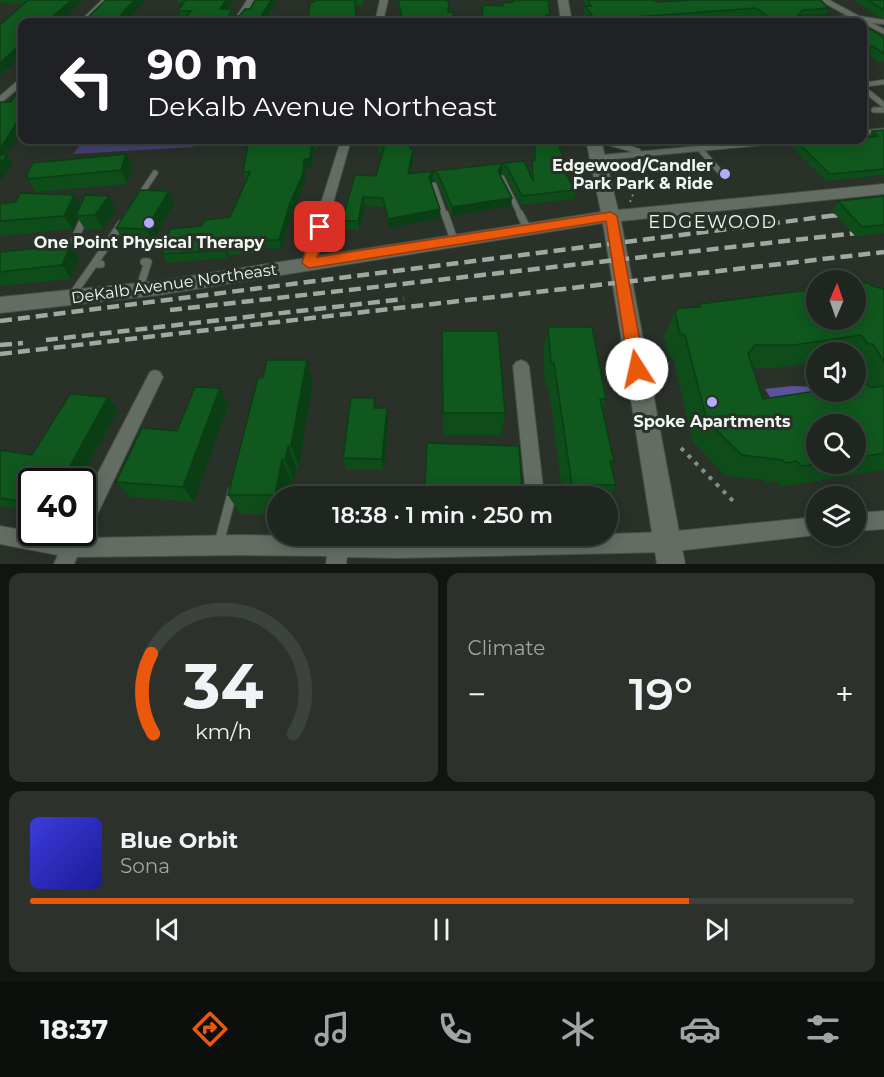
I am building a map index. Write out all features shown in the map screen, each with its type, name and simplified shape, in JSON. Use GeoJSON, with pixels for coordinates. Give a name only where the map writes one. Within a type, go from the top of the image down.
{"type":"FeatureCollection","features":[{"type":"Feature","properties":{"kind":"main road"},"geometry":{"type":"LineString","coordinates":[[563,0],[566,18]]}},
{"type":"Feature","properties":{"kind":"main road"},"geometry":{"type":"LineString","coordinates":[[594,144],[613,227],[669,553]]}},
{"type":"Feature","properties":{"kind":"main road","name":"DeKalb Avenue Northeast"},"geometry":{"type":"LineString","coordinates":[[0,305],[139,290],[527,228],[613,227],[884,189]]}},
{"type":"Feature","properties":{"kind":"street"},"geometry":{"type":"LineString","coordinates":[[87,18],[106,0]]}},
{"type":"Feature","properties":{"kind":"street"},"geometry":{"type":"LineString","coordinates":[[240,18],[251,0]]}},
{"type":"Feature","properties":{"kind":"street"},"geometry":{"type":"LineString","coordinates":[[380,18],[384,0]]}},
{"type":"Feature","properties":{"kind":"street"},"geometry":{"type":"LineString","coordinates":[[823,0],[858,18]]}},
{"type":"Feature","properties":{"kind":"street"},"geometry":{"type":"LineString","coordinates":[[867,19],[884,22]]}},
{"type":"Feature","properties":{"kind":"street"},"geometry":{"type":"LineString","coordinates":[[867,23],[884,32]]}},
{"type":"Feature","properties":{"kind":"street"},"geometry":{"type":"LineString","coordinates":[[0,102],[18,84]]}},
{"type":"Feature","properties":{"kind":"street"},"geometry":{"type":"LineString","coordinates":[[309,263],[345,144]]}},
{"type":"Feature","properties":{"kind":"street"},"geometry":{"type":"LineString","coordinates":[[521,366],[534,486]]}},
{"type":"Feature","properties":{"kind":"street"},"geometry":{"type":"LineString","coordinates":[[96,497],[155,377]]}},
{"type":"Feature","properties":{"kind":"street"},"geometry":{"type":"LineString","coordinates":[[507,446],[530,446]]}},
{"type":"Feature","properties":{"kind":"street"},"geometry":{"type":"LineString","coordinates":[[866,521],[884,520]]}},
{"type":"Feature","properties":{"kind":"street"},"geometry":{"type":"LineString","coordinates":[[600,546],[669,553],[806,528]]}},
{"type":"Feature","properties":{"kind":"street"},"geometry":{"type":"LineString","coordinates":[[0,535],[71,548],[218,546],[337,556],[464,546]]}},
{"type":"Feature","properties":{"kind":"lane"},"geometry":{"type":"LineString","coordinates":[[867,85],[884,82]]}},
{"type":"Feature","properties":{"kind":"lane"},"geometry":{"type":"LineString","coordinates":[[867,90],[884,105]]}},
{"type":"Feature","properties":{"kind":"lane"},"geometry":{"type":"LineString","coordinates":[[874,110],[884,110]]}},
{"type":"Feature","properties":{"kind":"lane"},"geometry":{"type":"LineString","coordinates":[[867,133],[884,131]]}},
{"type":"Feature","properties":{"kind":"lane"},"geometry":{"type":"LineString","coordinates":[[614,144],[646,153]]}},
{"type":"Feature","properties":{"kind":"lane"},"geometry":{"type":"LineString","coordinates":[[696,144],[721,173]]}},
{"type":"Feature","properties":{"kind":"lane"},"geometry":{"type":"LineString","coordinates":[[597,158],[746,144]]}},
{"type":"Feature","properties":{"kind":"lane"},"geometry":{"type":"LineString","coordinates":[[137,200],[155,173]]}},
{"type":"Feature","properties":{"kind":"lane"},"geometry":{"type":"LineString","coordinates":[[502,178],[527,228]]}},
{"type":"Feature","properties":{"kind":"lane"},"geometry":{"type":"LineString","coordinates":[[434,185],[454,240]]}},
{"type":"Feature","properties":{"kind":"lane"},"geometry":{"type":"LineString","coordinates":[[73,243],[88,206]]}},
{"type":"Feature","properties":{"kind":"lane"},"geometry":{"type":"LineString","coordinates":[[70,297],[98,264],[125,218]]}},
{"type":"Feature","properties":{"kind":"lane"},"geometry":{"type":"LineString","coordinates":[[139,290],[148,262],[144,262]]}},
{"type":"Feature","properties":{"kind":"lane"},"geometry":{"type":"LineString","coordinates":[[218,546],[235,482]]}},
{"type":"Feature","properties":{"kind":"path"},"geometry":{"type":"LineString","coordinates":[[630,203],[636,187]]}},
{"type":"Feature","properties":{"kind":"path"},"geometry":{"type":"LineString","coordinates":[[681,448],[734,502]]}},
{"type":"Feature","properties":{"kind":"shaded area"},"geometry":{"type":"Polygon","coordinates":[[[81,144],[195,144],[193,147],[73,154],[81,144]]]}},
{"type":"Feature","properties":{"kind":"shaded area"},"geometry":{"type":"Polygon","coordinates":[[[806,387],[806,396],[776,407],[765,389],[806,387]]]}},
{"type":"Feature","properties":{"kind":"building"},"geometry":{"type":"Polygon","coordinates":[[[28,0],[72,0],[51,18],[18,18],[18,47],[0,63],[0,25],[28,0]]]}},
{"type":"Feature","properties":{"kind":"building"},"geometry":{"type":"Polygon","coordinates":[[[106,0],[135,0],[120,18],[87,18],[106,0]]]}},
{"type":"Feature","properties":{"kind":"building"},"geometry":{"type":"Polygon","coordinates":[[[185,0],[226,0],[220,9],[232,9],[229,16],[239,16],[245,9],[250,9],[255,0],[271,0],[260,18],[185,18],[191,11],[178,11],[185,0]]]}},
{"type":"Feature","properties":{"kind":"building"},"geometry":{"type":"Polygon","coordinates":[[[315,0],[355,0],[356,18],[308,18],[310,2],[315,0]]]}},
{"type":"Feature","properties":{"kind":"building"},"geometry":{"type":"Polygon","coordinates":[[[398,0],[447,0],[448,12],[453,12],[453,16],[471,16],[471,18],[402,18],[398,0]]]}},
{"type":"Feature","properties":{"kind":"building"},"geometry":{"type":"Polygon","coordinates":[[[513,0],[548,0],[550,15],[546,15],[547,18],[482,18],[483,5],[503,6],[502,3],[513,2],[513,0]]]}},
{"type":"Feature","properties":{"kind":"building"},"geometry":{"type":"Polygon","coordinates":[[[588,0],[654,0],[657,2],[821,0],[828,8],[803,10],[798,15],[835,15],[838,18],[770,18],[756,8],[622,18],[590,18],[588,16],[592,15],[585,6],[591,6],[588,0]]]}},
{"type":"Feature","properties":{"kind":"building"},"geometry":{"type":"Polygon","coordinates":[[[868,0],[884,0],[884,10],[882,9],[868,0]]]}},
{"type":"Feature","properties":{"kind":"building"},"geometry":{"type":"Polygon","coordinates":[[[867,27],[884,38],[884,54],[873,46],[867,47],[867,27]]]}},
{"type":"Feature","properties":{"kind":"building"},"geometry":{"type":"Polygon","coordinates":[[[18,92],[18,120],[0,149],[0,104],[11,102],[18,92]]]}},
{"type":"Feature","properties":{"kind":"building"},"geometry":{"type":"Polygon","coordinates":[[[884,130],[884,169],[830,174],[799,144],[867,144],[867,137],[878,136],[872,131],[884,130]]]}},
{"type":"Feature","properties":{"kind":"building"},"geometry":{"type":"Polygon","coordinates":[[[248,144],[312,144],[310,158],[304,160],[303,174],[290,203],[279,240],[257,240],[255,244],[225,246],[224,250],[162,254],[170,229],[201,226],[205,220],[230,217],[250,172],[243,172],[248,144]]]}},
{"type":"Feature","properties":{"kind":"building"},"geometry":{"type":"Polygon","coordinates":[[[385,144],[409,144],[410,149],[413,149],[408,174],[433,171],[429,177],[440,209],[388,219],[383,198],[363,197],[358,221],[342,221],[355,175],[376,176],[385,144]]]}},
{"type":"Feature","properties":{"kind":"building"},"geometry":{"type":"Polygon","coordinates":[[[535,144],[558,144],[568,168],[563,169],[575,190],[522,196],[507,167],[502,164],[498,171],[512,198],[452,207],[438,174],[433,171],[524,161],[533,181],[532,160],[535,160],[535,144]]]}},
{"type":"Feature","properties":{"kind":"building"},"geometry":{"type":"Polygon","coordinates":[[[7,154],[0,164],[0,155],[7,154]]]}},
{"type":"Feature","properties":{"kind":"building"},"geometry":{"type":"Polygon","coordinates":[[[126,154],[121,170],[27,179],[28,176],[26,176],[33,163],[126,154]]]}},
{"type":"Feature","properties":{"kind":"building"},"geometry":{"type":"Polygon","coordinates":[[[140,190],[169,191],[146,229],[116,228],[140,190]]]}},
{"type":"Feature","properties":{"kind":"building"},"geometry":{"type":"Polygon","coordinates":[[[20,193],[74,195],[64,216],[0,221],[0,204],[16,202],[20,193]]]}},
{"type":"Feature","properties":{"kind":"building"},"geometry":{"type":"Polygon","coordinates":[[[85,195],[109,196],[95,215],[76,216],[85,195]]]}},
{"type":"Feature","properties":{"kind":"building"},"geometry":{"type":"Polygon","coordinates":[[[884,196],[884,225],[862,227],[838,201],[884,196]]]}},
{"type":"Feature","properties":{"kind":"building"},"geometry":{"type":"Polygon","coordinates":[[[71,245],[62,265],[0,272],[0,252],[71,245]]]}},
{"type":"Feature","properties":{"kind":"building"},"geometry":{"type":"Polygon","coordinates":[[[866,283],[884,289],[884,362],[873,344],[868,344],[861,335],[794,345],[755,345],[748,354],[763,399],[806,393],[806,402],[866,402],[866,384],[870,388],[884,386],[884,453],[866,456],[866,414],[806,414],[806,465],[801,466],[797,461],[785,463],[783,460],[742,455],[707,421],[685,335],[680,334],[675,312],[679,308],[700,307],[699,304],[806,290],[806,330],[866,330],[866,283]]]}},
{"type":"Feature","properties":{"kind":"building"},"geometry":{"type":"Polygon","coordinates":[[[548,327],[592,327],[606,399],[600,399],[614,462],[610,461],[616,485],[572,485],[554,363],[551,363],[548,327]]]}},
{"type":"Feature","properties":{"kind":"building"},"geometry":{"type":"Polygon","coordinates":[[[442,331],[498,331],[505,413],[443,413],[442,331]]]}},
{"type":"Feature","properties":{"kind":"building"},"geometry":{"type":"Polygon","coordinates":[[[267,360],[307,360],[291,446],[288,446],[285,460],[282,459],[277,486],[267,486],[267,495],[228,495],[258,378],[263,377],[267,360]]]}},
{"type":"Feature","properties":{"kind":"building"},"geometry":{"type":"Polygon","coordinates":[[[195,387],[220,388],[183,487],[116,482],[142,428],[177,431],[195,387]]]}},
{"type":"Feature","properties":{"kind":"building"},"geometry":{"type":"Polygon","coordinates":[[[70,394],[108,397],[69,468],[18,468],[18,501],[0,498],[0,450],[32,455],[70,394]]]}},
{"type":"Feature","properties":{"kind":"building"},"geometry":{"type":"Polygon","coordinates":[[[351,398],[375,398],[374,408],[387,408],[382,459],[343,458],[351,398]]]}},
{"type":"Feature","properties":{"kind":"building"},"geometry":{"type":"Polygon","coordinates":[[[427,443],[519,446],[522,486],[425,486],[427,443]]]}},
{"type":"Feature","properties":{"kind":"railway"},"geometry":{"type":"LineString","coordinates":[[833,216],[884,210]]}},
{"type":"Feature","properties":{"kind":"railway"},"geometry":{"type":"LineString","coordinates":[[0,321],[846,214]]}},
{"type":"Feature","properties":{"kind":"railway"},"geometry":{"type":"LineString","coordinates":[[170,310],[884,230]]}},
{"type":"Feature","properties":{"kind":"railway"},"geometry":{"type":"LineString","coordinates":[[0,354],[884,252]]}},
{"type":"Feature","properties":{"kind":"railway"},"geometry":{"type":"LineString","coordinates":[[46,340],[404,299]]}},
{"type":"Feature","properties":{"kind":"railway"},"geometry":{"type":"LineString","coordinates":[[0,345],[23,343]]}},
{"type":"Feature","properties":{"kind":"place","name":"Edgewood/Candler Park Park & Ride"},"geometry":{"type":"Point","coordinates":[725,174]}},
{"type":"Feature","properties":{"kind":"place","name":"One Point Physical Therapy"},"geometry":{"type":"Point","coordinates":[149,223]}},
{"type":"Feature","properties":{"kind":"place","name":"Spoke Apartments"},"geometry":{"type":"Point","coordinates":[712,402]}},
{"type":"Feature","properties":{"kind":"district","name":"EDGEWOOD"},"geometry":{"type":"Point","coordinates":[713,222]}},
{"type":"Feature","properties":{"kind":"route"},"geometry":{"type":"LineString","coordinates":[[320,227],[309,263],[611,216],[637,369]]}}]}
